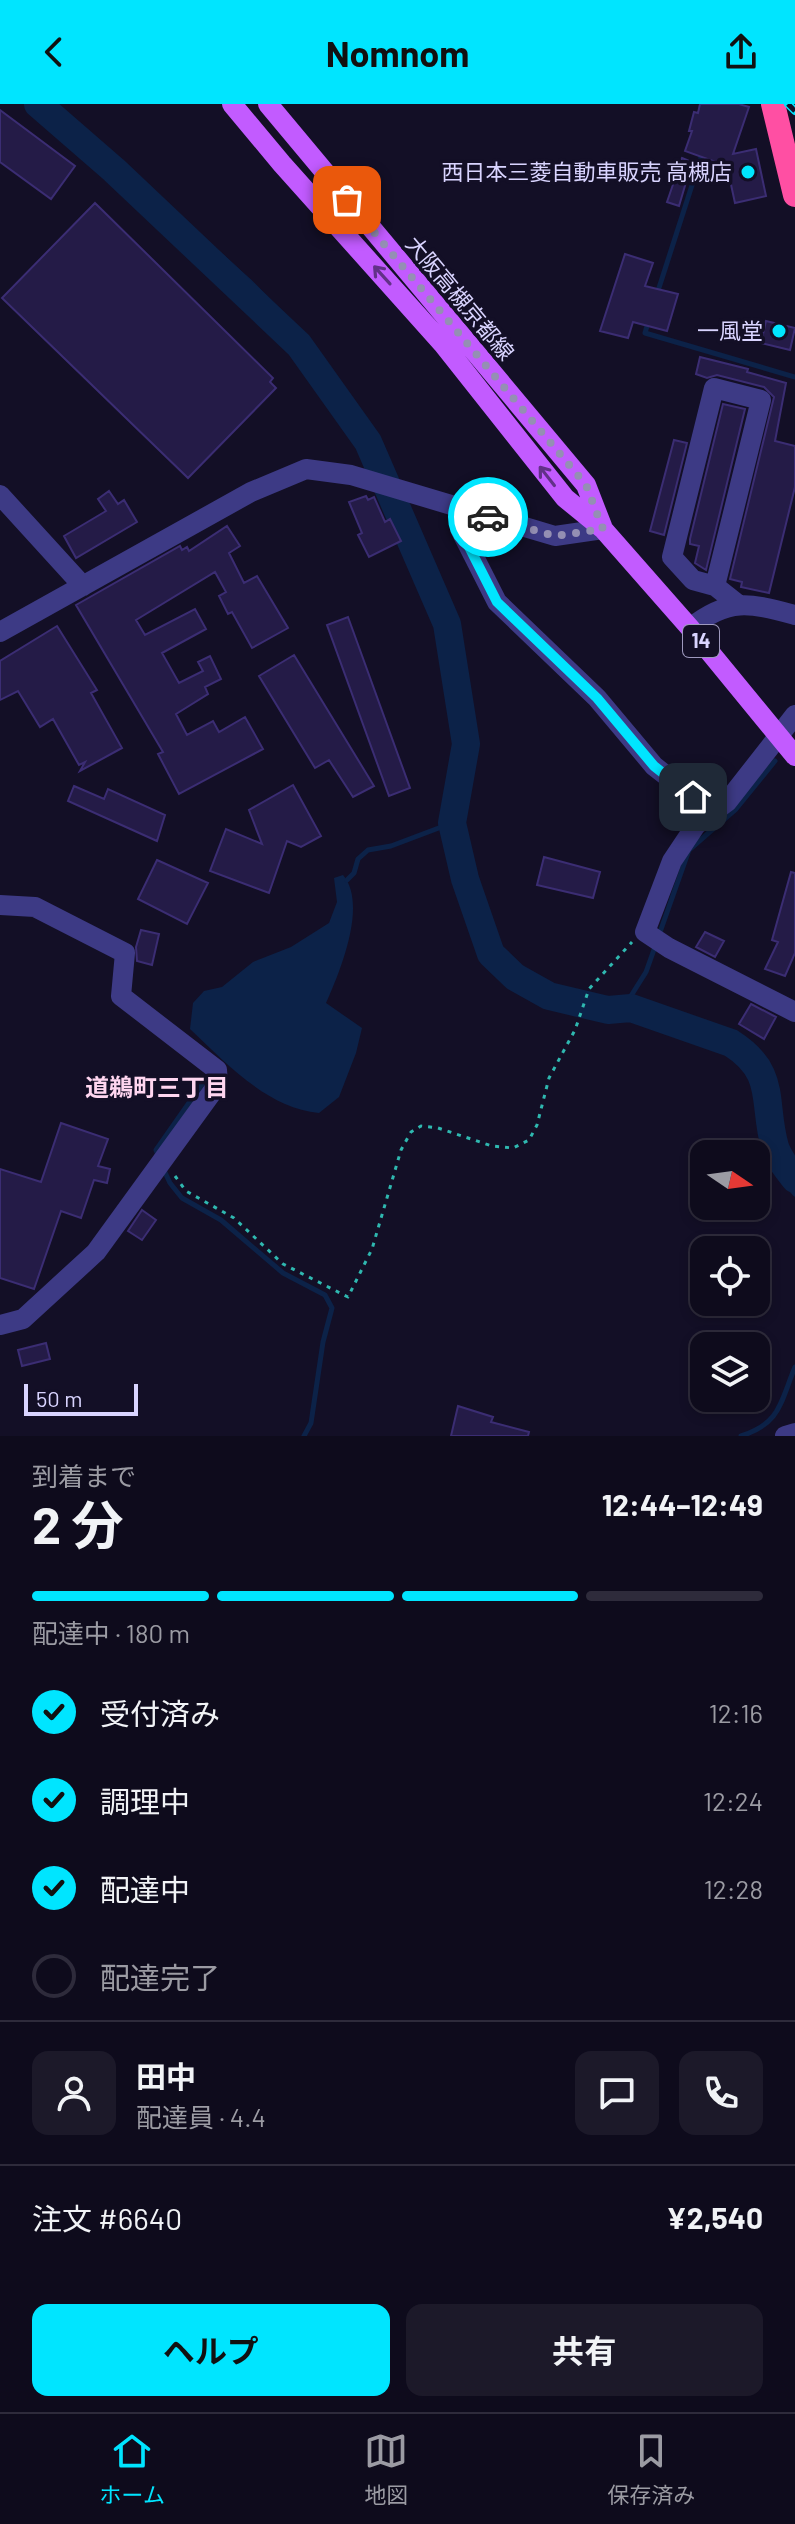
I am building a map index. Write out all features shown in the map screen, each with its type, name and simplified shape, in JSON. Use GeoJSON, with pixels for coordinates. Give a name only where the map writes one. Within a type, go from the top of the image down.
{"type":"FeatureCollection","features":[{"type":"Feature","properties":{"kind":"highway"},"geometry":{"type":"LineString","coordinates":[[773,104],[790,158],[795,195]]}},
{"type":"Feature","properties":{"kind":"main road","name":"大阪高槻京都線"},"geometry":{"type":"LineString","coordinates":[[232,104],[443,344],[565,498],[603,529],[690,628],[795,756]]}},
{"type":"Feature","properties":{"kind":"main road","name":"大阪高槻京都線"},"geometry":{"type":"LineString","coordinates":[[268,104],[586,485],[603,529]]}},
{"type":"Feature","properties":{"kind":"street"},"geometry":{"type":"LineString","coordinates":[[715,586],[761,400],[714,388],[672,557],[693,580],[715,586],[739,605]]}},
{"type":"Feature","properties":{"kind":"street"},"geometry":{"type":"LineString","coordinates":[[0,632],[251,492],[306,469],[351,475],[555,536],[603,529]]}},
{"type":"Feature","properties":{"kind":"street"},"geometry":{"type":"LineString","coordinates":[[0,495],[83,586]]}},
{"type":"Feature","properties":{"kind":"street"},"geometry":{"type":"LineString","coordinates":[[462,509],[460,529],[497,602],[597,698],[654,766],[713,812]]}},
{"type":"Feature","properties":{"kind":"street"},"geometry":{"type":"LineString","coordinates":[[690,628],[713,609],[739,605],[795,615]]}},
{"type":"Feature","properties":{"kind":"street"},"geometry":{"type":"LineString","coordinates":[[795,715],[727,802],[696,825],[672,861],[653,937],[795,1012]]}},
{"type":"Feature","properties":{"kind":"street"},"geometry":{"type":"LineString","coordinates":[[0,905],[35,907],[125,953],[121,996],[217,1070],[218,1084],[96,1252],[23,1319],[0,1325]]}},
{"type":"Feature","properties":{"kind":"street"},"geometry":{"type":"LineString","coordinates":[[785,1436],[795,1433]]}},
{"type":"Feature","properties":{"kind":"path"},"geometry":{"type":"LineString","coordinates":[[166,1158],[186,1191],[234,1218],[283,1264],[348,1297],[372,1249],[396,1165],[411,1132],[421,1126],[438,1128],[492,1146],[513,1148],[529,1140],[537,1125],[549,1078],[582,1014],[587,995],[625,946],[653,937]]}},
{"type":"Feature","properties":{"kind":"water"},"geometry":{"type":"Polygon","coordinates":[[[343,875],[353,903],[352,920],[344,957],[326,1003],[362,1028],[339,1097],[319,1113],[282,1103],[248,1082],[190,1029],[193,1003],[204,991],[222,987],[253,962],[291,947],[329,923],[337,902],[334,878],[343,875]]]}},
{"type":"Feature","properties":{"kind":"building"},"geometry":{"type":"Polygon","coordinates":[[[700,104],[749,107],[733,154],[756,149],[766,196],[735,203],[727,166],[685,151],[694,112],[698,113],[700,104]]]}},
{"type":"Feature","properties":{"kind":"building"},"geometry":{"type":"Polygon","coordinates":[[[0,110],[75,166],[51,199],[0,162],[0,110]]]}},
{"type":"Feature","properties":{"kind":"building"},"geometry":{"type":"Polygon","coordinates":[[[682,158],[692,162],[679,206],[667,202],[682,158]]]}},
{"type":"Feature","properties":{"kind":"building"},"geometry":{"type":"Polygon","coordinates":[[[95,203],[273,378],[270,382],[276,388],[188,478],[2,298],[95,203]]]}},
{"type":"Feature","properties":{"kind":"building"},"geometry":{"type":"Polygon","coordinates":[[[625,254],[653,263],[645,286],[678,294],[667,331],[633,322],[628,338],[600,331],[625,254]]]}},
{"type":"Feature","properties":{"kind":"building"},"geometry":{"type":"Polygon","coordinates":[[[766,321],[795,328],[790,350],[761,343],[766,321]]]}},
{"type":"Feature","properties":{"kind":"building"},"geometry":{"type":"Polygon","coordinates":[[[700,357],[748,369],[747,372],[786,383],[775,441],[795,446],[795,487],[769,593],[741,587],[742,582],[730,579],[774,397],[764,387],[717,375],[707,378],[696,374],[700,357]]]}},
{"type":"Feature","properties":{"kind":"building"},"geometry":{"type":"Polygon","coordinates":[[[723,404],[745,409],[706,570],[695,563],[699,546],[690,544],[690,539],[723,404]]]}},
{"type":"Feature","properties":{"kind":"building"},"geometry":{"type":"Polygon","coordinates":[[[674,440],[687,443],[664,535],[650,531],[674,440]]]}},
{"type":"Feature","properties":{"kind":"building"},"geometry":{"type":"Polygon","coordinates":[[[109,491],[118,504],[124,500],[137,522],[76,558],[64,536],[106,511],[98,499],[109,491]]]}},
{"type":"Feature","properties":{"kind":"building"},"geometry":{"type":"Polygon","coordinates":[[[366,496],[368,500],[374,497],[385,522],[390,519],[401,541],[369,557],[358,535],[362,533],[349,502],[366,496]]]}},
{"type":"Feature","properties":{"kind":"building"},"geometry":{"type":"Polygon","coordinates":[[[227,526],[240,546],[229,553],[244,583],[257,576],[288,628],[252,648],[232,612],[228,614],[219,596],[226,592],[215,572],[136,620],[145,635],[195,609],[206,629],[162,653],[179,683],[203,671],[198,662],[210,656],[221,679],[205,687],[208,694],[176,714],[187,735],[213,721],[219,732],[245,717],[263,749],[179,794],[158,754],[163,752],[76,605],[180,546],[182,550],[187,547],[189,551],[227,526]]]}},
{"type":"Feature","properties":{"kind":"building"},"geometry":{"type":"Polygon","coordinates":[[[348,617],[410,788],[389,796],[327,625],[348,617]]]}},
{"type":"Feature","properties":{"kind":"building"},"geometry":{"type":"Polygon","coordinates":[[[57,626],[97,690],[91,693],[122,748],[80,771],[85,762],[79,765],[53,719],[40,727],[18,691],[0,700],[0,661],[57,626]]]}},
{"type":"Feature","properties":{"kind":"building"},"geometry":{"type":"Polygon","coordinates":[[[294,655],[374,786],[353,797],[329,760],[315,768],[259,676],[294,655]]]}},
{"type":"Feature","properties":{"kind":"building"},"geometry":{"type":"Polygon","coordinates":[[[293,785],[321,836],[301,847],[287,841],[269,893],[210,871],[226,829],[262,844],[249,810],[293,785]]]}},
{"type":"Feature","properties":{"kind":"building"},"geometry":{"type":"Polygon","coordinates":[[[74,786],[104,799],[108,789],[165,815],[157,841],[68,801],[74,786]]]}},
{"type":"Feature","properties":{"kind":"building"},"geometry":{"type":"Polygon","coordinates":[[[544,857],[600,872],[593,898],[537,885],[544,857]]]}},
{"type":"Feature","properties":{"kind":"building"},"geometry":{"type":"Polygon","coordinates":[[[157,860],[208,883],[187,924],[138,899],[157,860]]]}},
{"type":"Feature","properties":{"kind":"building"},"geometry":{"type":"Polygon","coordinates":[[[791,872],[795,873],[795,953],[785,976],[765,969],[778,942],[772,940],[791,872]]]}},
{"type":"Feature","properties":{"kind":"building"},"geometry":{"type":"Polygon","coordinates":[[[141,930],[159,934],[152,965],[137,961],[136,947],[141,930]]]}},
{"type":"Feature","properties":{"kind":"building"},"geometry":{"type":"Polygon","coordinates":[[[705,932],[724,941],[715,957],[696,947],[705,932]]]}},
{"type":"Feature","properties":{"kind":"building"},"geometry":{"type":"Polygon","coordinates":[[[751,1004],[776,1017],[764,1039],[739,1024],[751,1004]]]}},
{"type":"Feature","properties":{"kind":"building"},"geometry":{"type":"Polygon","coordinates":[[[61,1123],[108,1139],[98,1166],[110,1169],[107,1183],[94,1180],[81,1218],[61,1211],[34,1289],[0,1278],[0,1169],[41,1182],[61,1123]]]}},
{"type":"Feature","properties":{"kind":"building"},"geometry":{"type":"Polygon","coordinates":[[[142,1210],[156,1220],[142,1240],[128,1231],[142,1210]]]}},
{"type":"Feature","properties":{"kind":"building"},"geometry":{"type":"Polygon","coordinates":[[[46,1343],[50,1359],[22,1366],[18,1350],[46,1343]]]}},
{"type":"Feature","properties":{"kind":"building"},"geometry":{"type":"Polygon","coordinates":[[[458,1406],[493,1417],[491,1422],[529,1432],[528,1436],[451,1436],[458,1406]]]}},
{"type":"Feature","properties":{"kind":"waterway"},"geometry":{"type":"LineString","coordinates":[[38,104],[114,170],[299,345],[368,442],[447,624],[466,744],[452,823],[465,879],[491,954],[515,977],[549,996],[608,1010],[631,1008],[731,1043],[746,1054],[756,1066],[766,1089],[775,1147],[795,1179]]}},
{"type":"Feature","properties":{"kind":"waterway"},"geometry":{"type":"LineString","coordinates":[[53,104],[249,281],[310,342],[379,440],[398,484]]}},
{"type":"Feature","properties":{"kind":"waterway"},"geometry":{"type":"LineString","coordinates":[[657,294],[703,151]]}},
{"type":"Feature","properties":{"kind":"waterway"},"geometry":{"type":"LineString","coordinates":[[649,319],[645,333],[795,377]]}},
{"type":"Feature","properties":{"kind":"waterway"},"geometry":{"type":"LineString","coordinates":[[403,497],[456,623],[476,747],[461,820],[494,941],[514,964],[561,991],[607,1000]]}},
{"type":"Feature","properties":{"kind":"waterway"},"geometry":{"type":"LineString","coordinates":[[659,935],[689,850],[736,809],[775,761]]}},
{"type":"Feature","properties":{"kind":"waterway"},"geometry":{"type":"LineString","coordinates":[[347,880],[354,873],[358,859],[368,850],[391,846],[452,823]]}},
{"type":"Feature","properties":{"kind":"waterway"},"geometry":{"type":"LineString","coordinates":[[624,1007],[646,972],[656,944]]}},
{"type":"Feature","properties":{"kind":"waterway"},"geometry":{"type":"LineString","coordinates":[[640,1020],[730,1053],[742,1065],[756,1087],[768,1157],[795,1194]]}},
{"type":"Feature","properties":{"kind":"waterway"},"geometry":{"type":"LineString","coordinates":[[158,1155],[156,1150],[205,1080]]}},
{"type":"Feature","properties":{"kind":"waterway"},"geometry":{"type":"LineString","coordinates":[[163,1168],[182,1198],[221,1220],[283,1273],[325,1295],[332,1308],[323,1342],[311,1423],[304,1436]]}},
{"type":"Feature","properties":{"kind":"waterway"},"geometry":{"type":"LineString","coordinates":[[741,1436],[772,1418],[795,1367]]}},
{"type":"Feature","properties":{"kind":"railway"},"geometry":{"type":"LineString","coordinates":[[788,104],[795,111]]}},
{"type":"Feature","properties":{"kind":"way so far"},"geometry":{"type":"LineString","coordinates":[[347,200],[586,485],[603,529],[555,536],[488,517]]}},
{"type":"Feature","properties":{"kind":"place","name":"西日本三菱自動車販売 高槻店"},"geometry":{"type":"Point","coordinates":[748,172]}},
{"type":"Feature","properties":{"kind":"place","name":"一風堂"},"geometry":{"type":"Point","coordinates":[779,331]}},
{"type":"Feature","properties":{"kind":"district","name":"道鵜町三丁目"},"geometry":{"type":"Point","coordinates":[157,1088]}},
{"type":"Feature","properties":{"kind":"route"},"geometry":{"type":"LineString","coordinates":[[488,517],[462,509],[460,529],[497,602],[597,698],[654,766],[693,797]]}}]}
